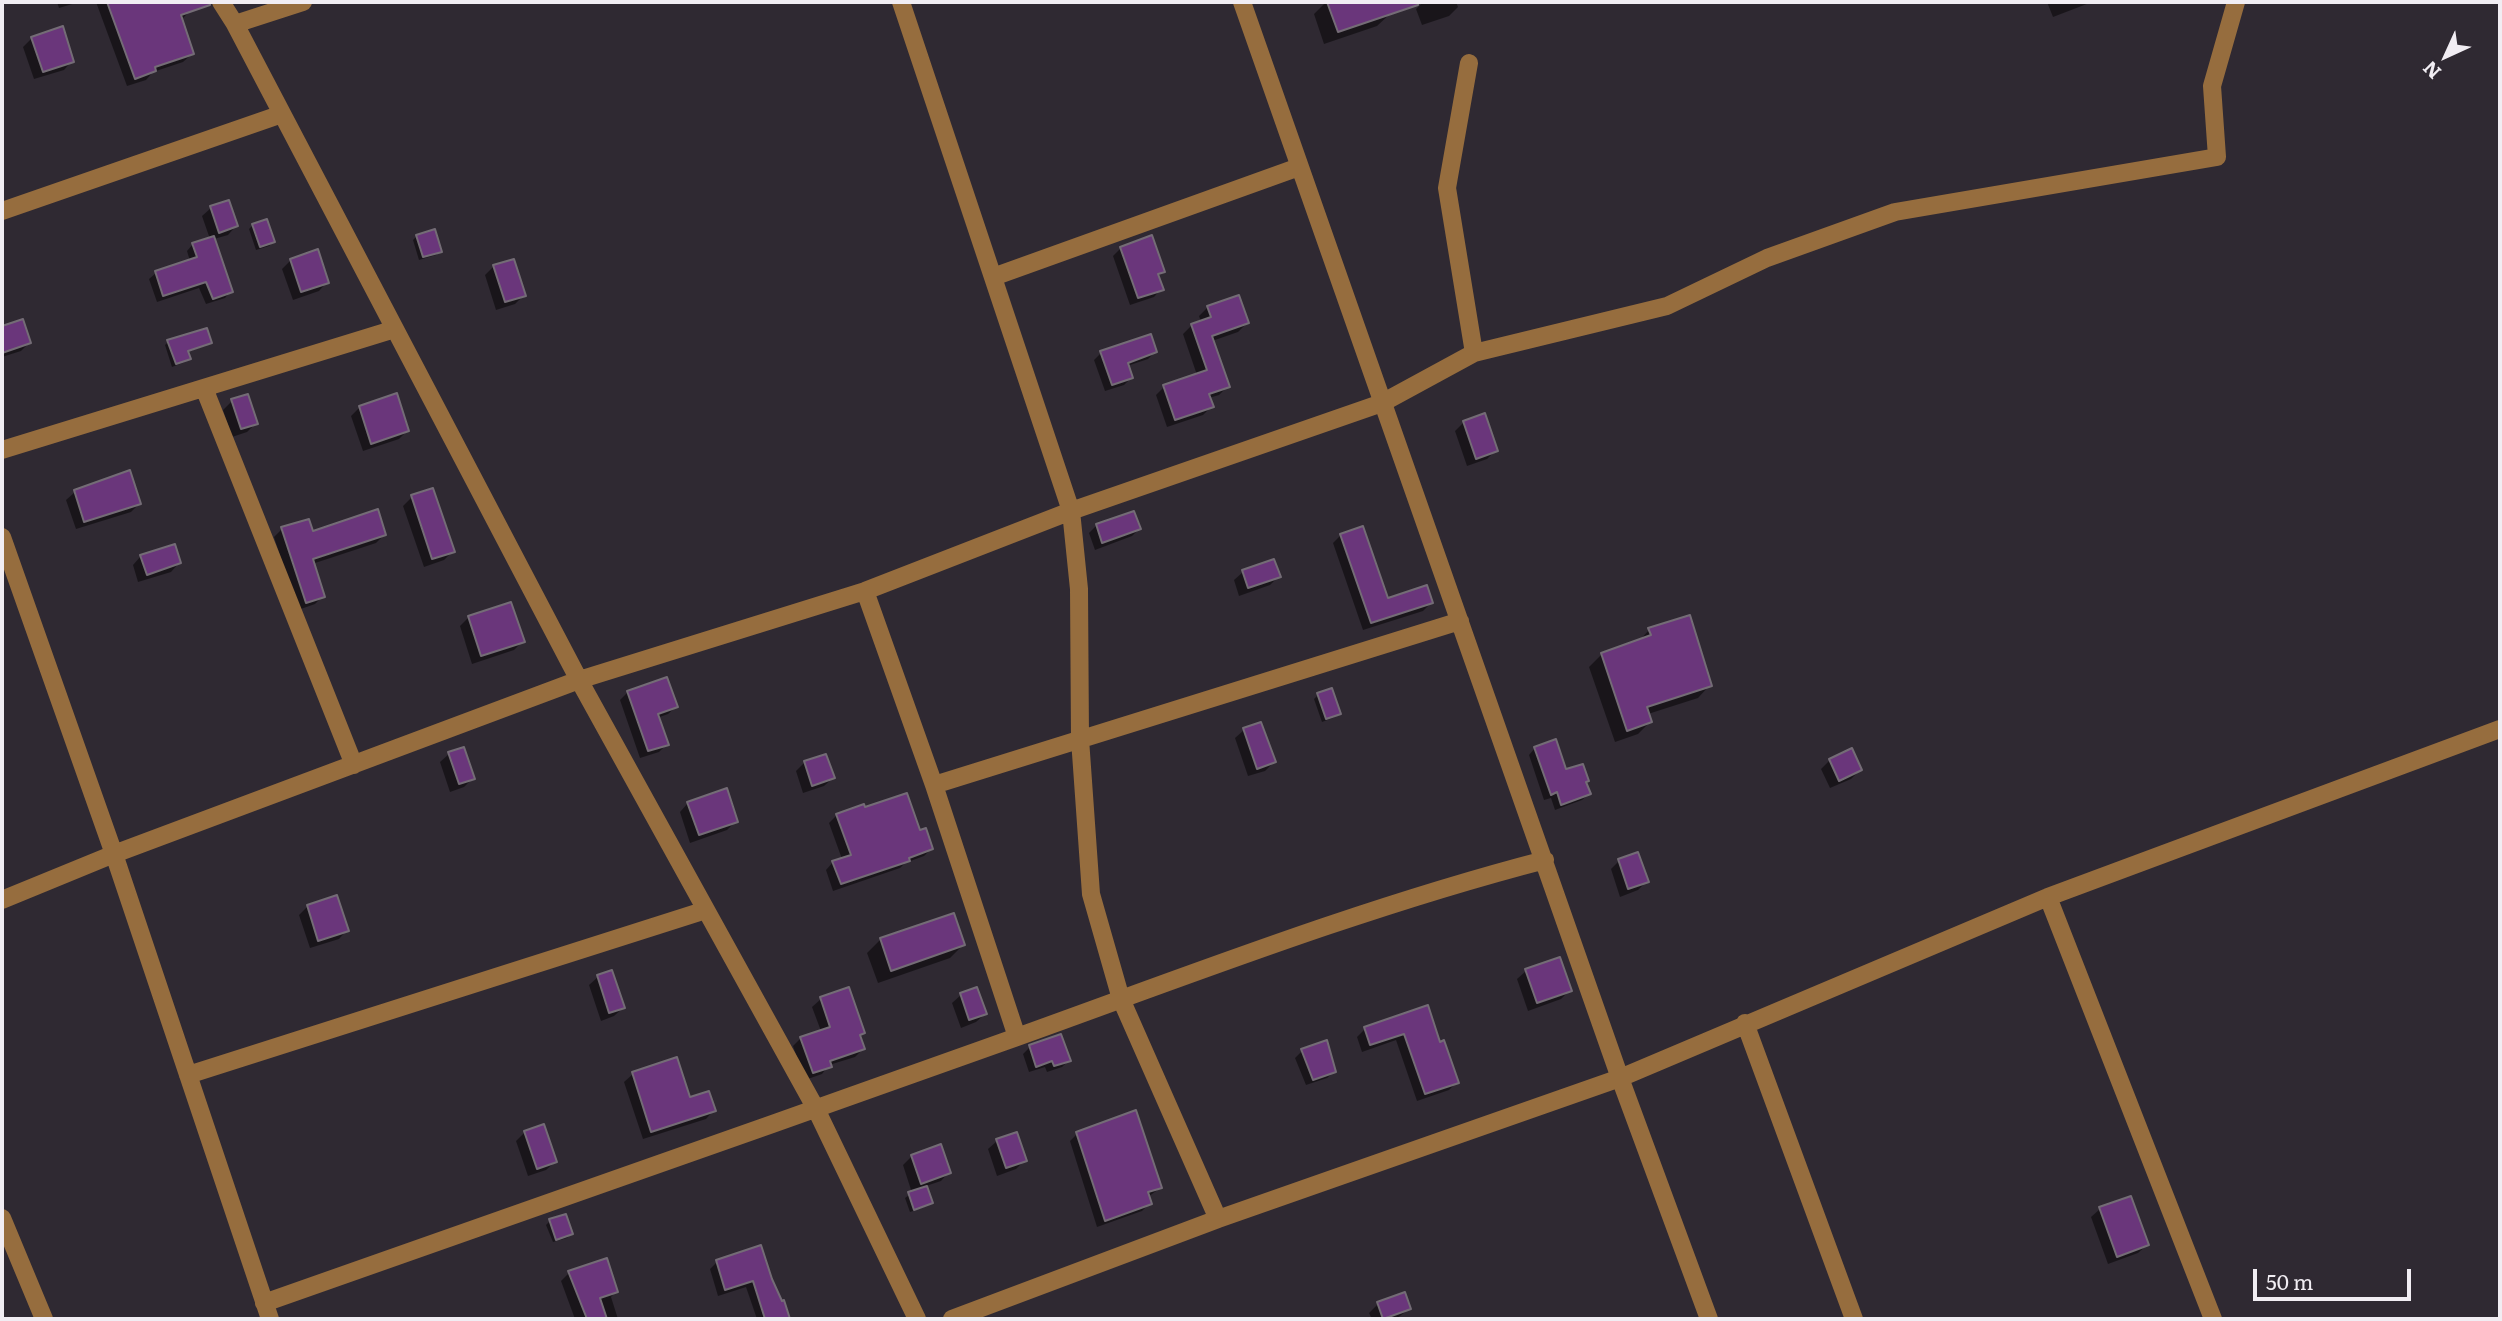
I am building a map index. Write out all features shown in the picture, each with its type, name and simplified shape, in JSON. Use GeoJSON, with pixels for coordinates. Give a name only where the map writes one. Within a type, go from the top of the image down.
{"type":"FeatureCollection","features":[{"type":"Feature","properties":{"kind":"street"},"geometry":{"type":"LineString","coordinates":[[221,2],[579,680],[816,1109],[917,1319]]}},
{"type":"Feature","properties":{"kind":"street"},"geometry":{"type":"LineString","coordinates":[[234,24],[303,2]]}},
{"type":"Feature","properties":{"kind":"street"},"geometry":{"type":"LineString","coordinates":[[901,2],[1071,511],[1079,589],[1080,739],[1091,894],[1121,999],[1218,1219]]}},
{"type":"Feature","properties":{"kind":"street"},"geometry":{"type":"LineString","coordinates":[[1242,2],[1620,1078],[1709,1319]]}},
{"type":"Feature","properties":{"kind":"street"},"geometry":{"type":"LineString","coordinates":[[2,900],[114,854],[579,680],[865,591],[1071,511],[1382,403],[1474,352],[1667,306],[1767,258],[1895,212],[2217,157],[2212,86],[2236,2]]}},
{"type":"Feature","properties":{"kind":"street"},"geometry":{"type":"LineString","coordinates":[[1469,63],[1447,188],[1474,352]]}},
{"type":"Feature","properties":{"kind":"street"},"geometry":{"type":"LineString","coordinates":[[2,211],[282,114]]}},
{"type":"Feature","properties":{"kind":"street"},"geometry":{"type":"LineString","coordinates":[[993,277],[1299,167]]}},
{"type":"Feature","properties":{"kind":"street"},"geometry":{"type":"LineString","coordinates":[[2,450],[395,329]]}},
{"type":"Feature","properties":{"kind":"street"},"geometry":{"type":"LineString","coordinates":[[204,388],[354,765]]}},
{"type":"Feature","properties":{"kind":"street"},"geometry":{"type":"LineString","coordinates":[[2,537],[114,854],[267,1311],[1220,963],[1469,880],[1545,860]]}},
{"type":"Feature","properties":{"kind":"street"},"geometry":{"type":"LineString","coordinates":[[865,591],[934,785],[1017,1037]]}},
{"type":"Feature","properties":{"kind":"street"},"geometry":{"type":"LineString","coordinates":[[934,785],[1460,621]]}},
{"type":"Feature","properties":{"kind":"street"},"geometry":{"type":"LineString","coordinates":[[952,1319],[1218,1219],[1620,1078],[2048,897],[2500,729]]}},
{"type":"Feature","properties":{"kind":"street"},"geometry":{"type":"LineString","coordinates":[[2048,897],[2213,1319]]}},
{"type":"Feature","properties":{"kind":"street"},"geometry":{"type":"LineString","coordinates":[[188,1075],[706,910]]}},
{"type":"Feature","properties":{"kind":"street"},"geometry":{"type":"LineString","coordinates":[[1745,1023],[1854,1319]]}},
{"type":"Feature","properties":{"kind":"street"},"geometry":{"type":"LineString","coordinates":[[2,1218],[44,1319]]}},
{"type":"Feature","properties":{"kind":"building"},"geometry":{"type":"Polygon","coordinates":[[[107,2],[210,2],[210,5],[181,15],[194,54],[155,67],[156,71],[135,79],[107,2]]]}},
{"type":"Feature","properties":{"kind":"building"},"geometry":{"type":"Polygon","coordinates":[[[1327,2],[1418,2],[1418,5],[1338,32],[1327,2]]]}},
{"type":"Feature","properties":{"kind":"building"},"geometry":{"type":"Polygon","coordinates":[[[63,26],[74,62],[43,72],[31,37],[63,26]]]}},
{"type":"Feature","properties":{"kind":"building"},"geometry":{"type":"Polygon","coordinates":[[[229,200],[238,226],[219,233],[210,206],[229,200]]]}},
{"type":"Feature","properties":{"kind":"building"},"geometry":{"type":"Polygon","coordinates":[[[267,219],[275,242],[260,247],[252,224],[267,219]]]}},
{"type":"Feature","properties":{"kind":"building"},"geometry":{"type":"Polygon","coordinates":[[[435,229],[442,252],[423,257],[416,235],[435,229]]]}},
{"type":"Feature","properties":{"kind":"building"},"geometry":{"type":"Polygon","coordinates":[[[1152,235],[1165,272],[1158,274],[1164,290],[1138,298],[1120,247],[1152,235]]]}},
{"type":"Feature","properties":{"kind":"building"},"geometry":{"type":"Polygon","coordinates":[[[214,236],[233,292],[213,299],[206,282],[163,296],[155,271],[197,257],[192,243],[214,236]]]}},
{"type":"Feature","properties":{"kind":"building"},"geometry":{"type":"Polygon","coordinates":[[[318,249],[329,283],[301,292],[290,259],[318,249]]]}},
{"type":"Feature","properties":{"kind":"building"},"geometry":{"type":"Polygon","coordinates":[[[514,259],[526,296],[505,302],[493,265],[514,259]]]}},
{"type":"Feature","properties":{"kind":"building"},"geometry":{"type":"Polygon","coordinates":[[[1239,295],[1249,323],[1212,336],[1230,387],[1209,394],[1214,407],[1175,420],[1163,385],[1207,370],[1191,324],[1211,317],[1207,306],[1239,295]]]}},
{"type":"Feature","properties":{"kind":"building"},"geometry":{"type":"Polygon","coordinates":[[[23,319],[31,343],[2,353],[2,326],[23,319]]]}},
{"type":"Feature","properties":{"kind":"building"},"geometry":{"type":"Polygon","coordinates":[[[207,328],[212,343],[188,351],[191,359],[176,364],[167,340],[207,328]]]}},
{"type":"Feature","properties":{"kind":"building"},"geometry":{"type":"Polygon","coordinates":[[[1151,334],[1157,352],[1128,363],[1133,378],[1112,385],[1100,351],[1151,334]]]}},
{"type":"Feature","properties":{"kind":"building"},"geometry":{"type":"Polygon","coordinates":[[[397,393],[409,431],[371,444],[359,406],[397,393]]]}},
{"type":"Feature","properties":{"kind":"building"},"geometry":{"type":"Polygon","coordinates":[[[248,394],[258,424],[241,429],[231,399],[248,394]]]}},
{"type":"Feature","properties":{"kind":"building"},"geometry":{"type":"Polygon","coordinates":[[[1485,413],[1498,451],[1476,459],[1463,421],[1485,413]]]}},
{"type":"Feature","properties":{"kind":"building"},"geometry":{"type":"Polygon","coordinates":[[[130,470],[141,504],[84,522],[74,490],[130,470]]]}},
{"type":"Feature","properties":{"kind":"building"},"geometry":{"type":"Polygon","coordinates":[[[433,488],[455,552],[432,559],[411,495],[433,488]]]}},
{"type":"Feature","properties":{"kind":"building"},"geometry":{"type":"Polygon","coordinates":[[[378,509],[386,535],[313,559],[325,597],[306,603],[281,527],[309,519],[313,531],[378,509]]]}},
{"type":"Feature","properties":{"kind":"building"},"geometry":{"type":"Polygon","coordinates":[[[1134,511],[1141,529],[1102,543],[1096,524],[1134,511]]]}},
{"type":"Feature","properties":{"kind":"building"},"geometry":{"type":"Polygon","coordinates":[[[1363,526],[1388,598],[1427,585],[1433,603],[1371,623],[1340,534],[1363,526]]]}},
{"type":"Feature","properties":{"kind":"building"},"geometry":{"type":"Polygon","coordinates":[[[175,544],[181,563],[147,575],[140,555],[175,544]]]}},
{"type":"Feature","properties":{"kind":"building"},"geometry":{"type":"Polygon","coordinates":[[[1274,559],[1281,577],[1248,588],[1242,570],[1274,559]]]}},
{"type":"Feature","properties":{"kind":"building"},"geometry":{"type":"Polygon","coordinates":[[[511,602],[525,642],[481,656],[468,616],[511,602]]]}},
{"type":"Feature","properties":{"kind":"building"},"geometry":{"type":"Polygon","coordinates":[[[1690,615],[1712,686],[1647,707],[1652,722],[1627,731],[1601,653],[1651,635],[1648,628],[1690,615]]]}},
{"type":"Feature","properties":{"kind":"building"},"geometry":{"type":"Polygon","coordinates":[[[667,677],[678,707],[658,714],[669,745],[648,751],[627,691],[667,677]]]}},
{"type":"Feature","properties":{"kind":"building"},"geometry":{"type":"Polygon","coordinates":[[[1332,688],[1341,714],[1326,719],[1317,693],[1332,688]]]}},
{"type":"Feature","properties":{"kind":"building"},"geometry":{"type":"Polygon","coordinates":[[[1261,722],[1276,762],[1257,769],[1243,728],[1261,722]]]}},
{"type":"Feature","properties":{"kind":"building"},"geometry":{"type":"Polygon","coordinates":[[[1556,739],[1566,769],[1583,764],[1591,794],[1561,805],[1557,792],[1551,795],[1534,747],[1556,739]]]}},
{"type":"Feature","properties":{"kind":"building"},"geometry":{"type":"Polygon","coordinates":[[[464,747],[475,779],[459,784],[448,752],[464,747]]]}},
{"type":"Feature","properties":{"kind":"building"},"geometry":{"type":"Polygon","coordinates":[[[1852,748],[1862,770],[1839,781],[1829,759],[1852,748]]]}},
{"type":"Feature","properties":{"kind":"building"},"geometry":{"type":"Polygon","coordinates":[[[826,754],[835,778],[812,786],[804,761],[826,754]]]}},
{"type":"Feature","properties":{"kind":"building"},"geometry":{"type":"Polygon","coordinates":[[[727,788],[738,822],[699,835],[687,802],[727,788]]]}},
{"type":"Feature","properties":{"kind":"building"},"geometry":{"type":"Polygon","coordinates":[[[907,793],[920,830],[926,828],[933,849],[909,858],[910,861],[841,884],[832,861],[851,855],[836,814],[907,793]]]}},
{"type":"Feature","properties":{"kind":"building"},"geometry":{"type":"Polygon","coordinates":[[[1638,852],[1649,882],[1628,889],[1618,859],[1638,852]]]}},
{"type":"Feature","properties":{"kind":"building"},"geometry":{"type":"Polygon","coordinates":[[[337,895],[349,931],[318,941],[307,905],[337,895]]]}},
{"type":"Feature","properties":{"kind":"building"},"geometry":{"type":"Polygon","coordinates":[[[954,913],[965,945],[891,971],[880,938],[954,913]]]}},
{"type":"Feature","properties":{"kind":"building"},"geometry":{"type":"Polygon","coordinates":[[[1560,957],[1572,991],[1537,1003],[1525,969],[1560,957]]]}},
{"type":"Feature","properties":{"kind":"building"},"geometry":{"type":"Polygon","coordinates":[[[612,970],[625,1008],[609,1013],[597,975],[612,970]]]}},
{"type":"Feature","properties":{"kind":"building"},"geometry":{"type":"Polygon","coordinates":[[[849,987],[865,1033],[860,1035],[865,1049],[830,1061],[832,1067],[813,1073],[800,1037],[830,1027],[820,997],[849,987]]]}},
{"type":"Feature","properties":{"kind":"building"},"geometry":{"type":"Polygon","coordinates":[[[977,987],[987,1014],[969,1020],[960,993],[977,987]]]}},
{"type":"Feature","properties":{"kind":"building"},"geometry":{"type":"Polygon","coordinates":[[[1428,1005],[1440,1042],[1444,1040],[1459,1083],[1425,1094],[1404,1034],[1370,1045],[1364,1027],[1428,1005]]]}},
{"type":"Feature","properties":{"kind":"building"},"geometry":{"type":"Polygon","coordinates":[[[1061,1034],[1071,1061],[1054,1066],[1052,1061],[1036,1067],[1029,1045],[1061,1034]]]}},
{"type":"Feature","properties":{"kind":"building"},"geometry":{"type":"Polygon","coordinates":[[[1327,1040],[1336,1072],[1313,1080],[1301,1049],[1327,1040]]]}},
{"type":"Feature","properties":{"kind":"building"},"geometry":{"type":"Polygon","coordinates":[[[677,1057],[690,1097],[709,1091],[716,1111],[651,1132],[632,1072],[677,1057]]]}},
{"type":"Feature","properties":{"kind":"building"},"geometry":{"type":"Polygon","coordinates":[[[1136,1110],[1162,1188],[1148,1192],[1152,1204],[1105,1221],[1076,1132],[1136,1110]]]}},
{"type":"Feature","properties":{"kind":"building"},"geometry":{"type":"Polygon","coordinates":[[[544,1124],[557,1162],[537,1169],[524,1131],[544,1124]]]}},
{"type":"Feature","properties":{"kind":"building"},"geometry":{"type":"Polygon","coordinates":[[[1017,1132],[1027,1161],[1006,1168],[996,1139],[1017,1132]]]}},
{"type":"Feature","properties":{"kind":"building"},"geometry":{"type":"Polygon","coordinates":[[[941,1144],[951,1173],[921,1184],[911,1155],[941,1144]]]}},
{"type":"Feature","properties":{"kind":"building"},"geometry":{"type":"Polygon","coordinates":[[[927,1186],[933,1203],[914,1210],[908,1192],[927,1186]]]}},
{"type":"Feature","properties":{"kind":"building"},"geometry":{"type":"Polygon","coordinates":[[[2131,1196],[2149,1245],[2117,1257],[2099,1207],[2131,1196]]]}},
{"type":"Feature","properties":{"kind":"building"},"geometry":{"type":"Polygon","coordinates":[[[566,1214],[573,1234],[556,1240],[549,1219],[566,1214]]]}},
{"type":"Feature","properties":{"kind":"building"},"geometry":{"type":"Polygon","coordinates":[[[761,1245],[772,1279],[782,1301],[784,1300],[790,1319],[765,1319],[753,1281],[725,1290],[716,1260],[761,1245]]]}},
{"type":"Feature","properties":{"kind":"building"},"geometry":{"type":"Polygon","coordinates":[[[607,1258],[618,1292],[600,1298],[607,1319],[587,1319],[568,1271],[607,1258]]]}},
{"type":"Feature","properties":{"kind":"building"},"geometry":{"type":"Polygon","coordinates":[[[1405,1292],[1411,1309],[1383,1319],[1377,1302],[1405,1292]]]}}]}
